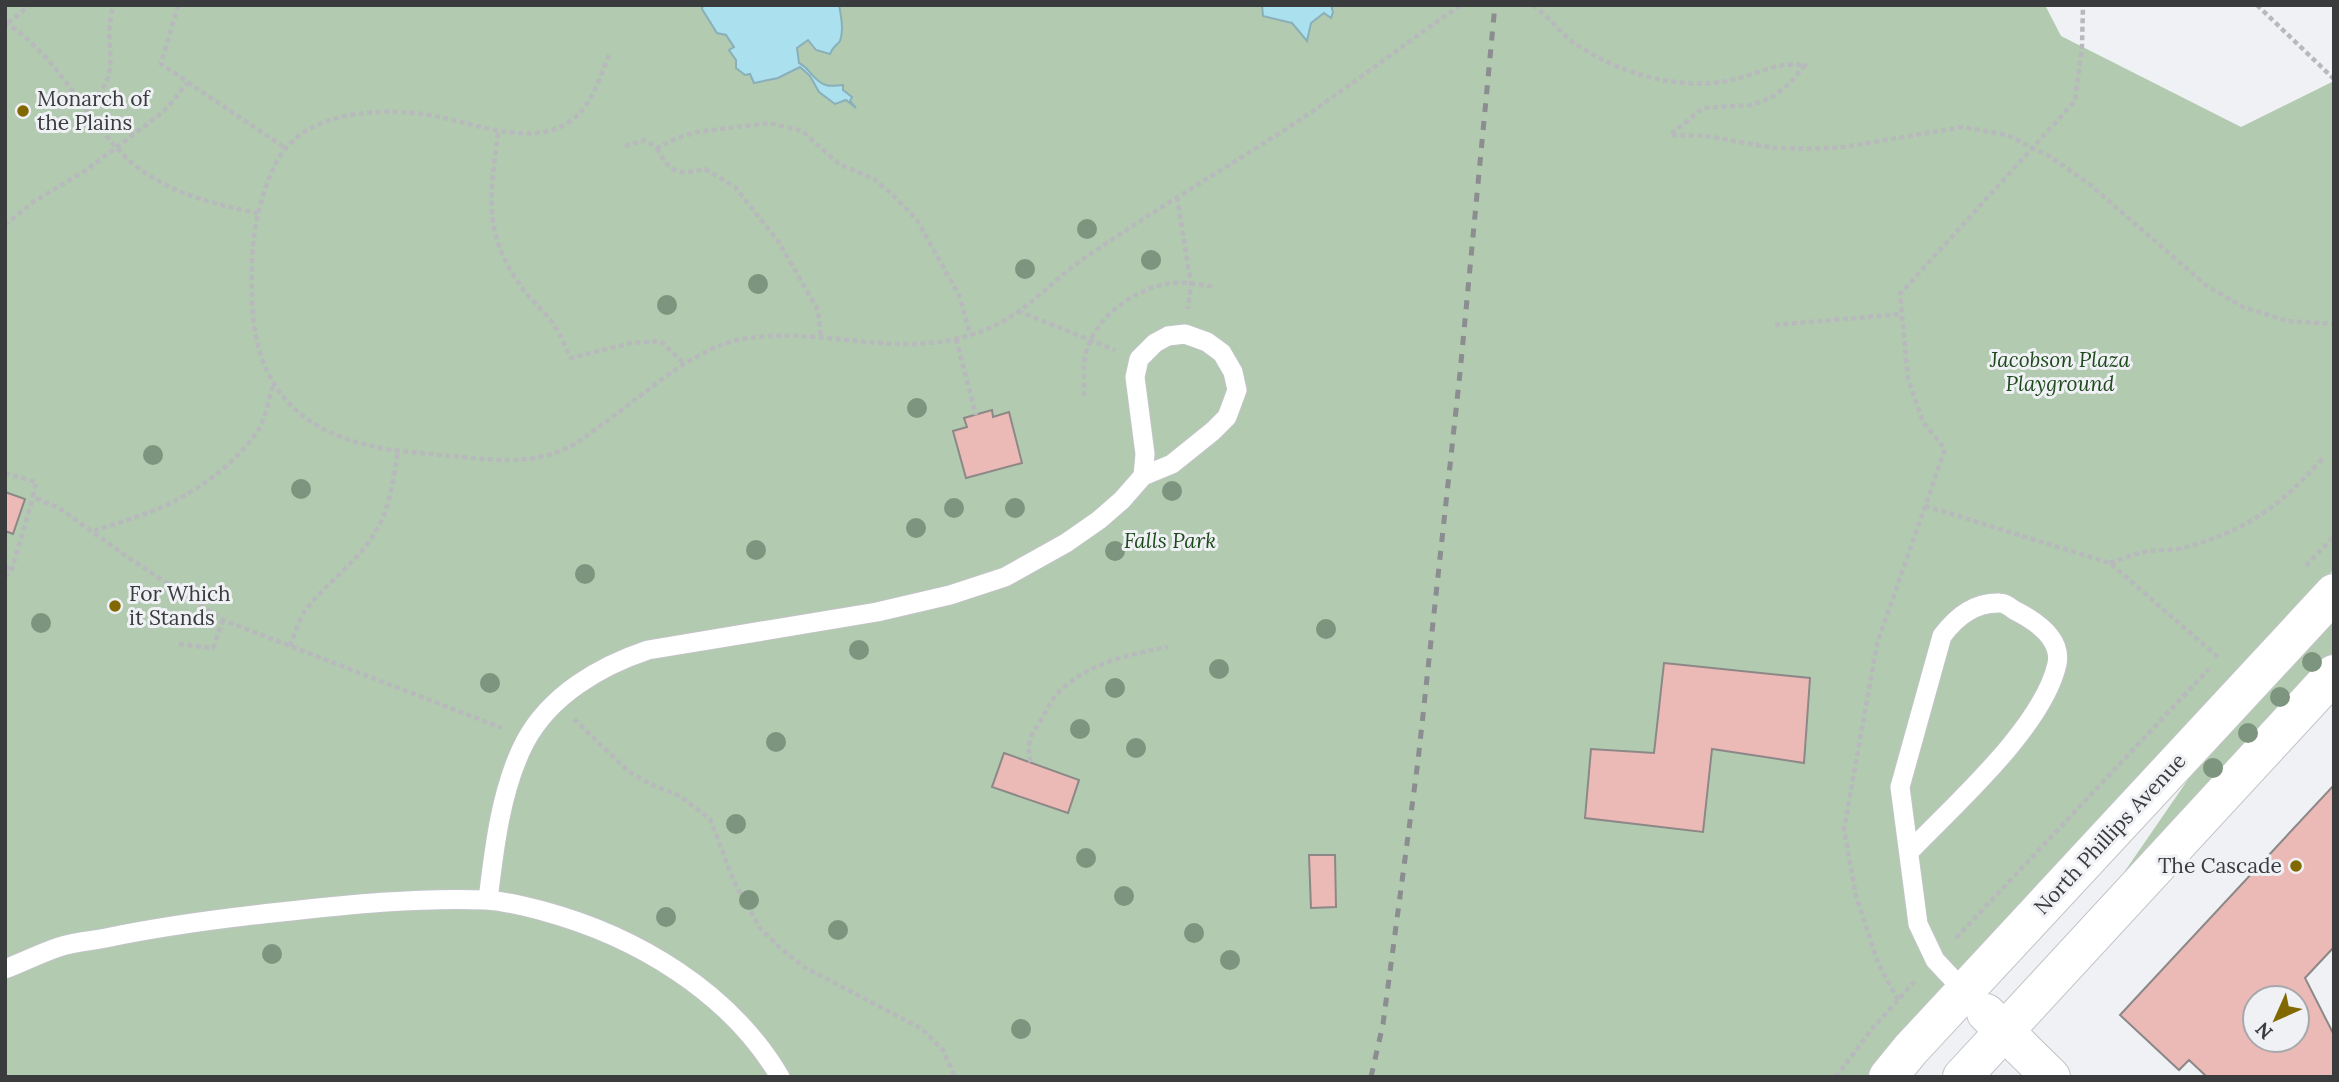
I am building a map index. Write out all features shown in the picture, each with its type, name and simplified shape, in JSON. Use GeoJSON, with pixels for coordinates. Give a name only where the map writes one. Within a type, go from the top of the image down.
{"type":"FeatureCollection","features":[{"type":"Feature","properties":{"kind":"street","name":"North Phillips Avenue"},"geometry":{"type":"LineString","coordinates":[[1888,1077],[2334,593]]}},
{"type":"Feature","properties":{"kind":"street"},"geometry":{"type":"LineString","coordinates":[[1962,1077],[2334,674]]}},
{"type":"Feature","properties":{"kind":"street"},"geometry":{"type":"LineString","coordinates":[[1965,992],[2051,1077]]}},
{"type":"Feature","properties":{"kind":"lane"},"geometry":{"type":"LineString","coordinates":[[488,900],[496,838],[507,792],[525,742],[558,702],[593,673],[618,660],[648,650],[877,612],[950,595],[1006,577],[1099,520],[1122,500],[1143,476],[1172,464],[1227,417],[1237,390],[1233,372],[1222,354],[1206,342],[1185,334],[1168,336],[1155,343],[1139,359],[1135,377],[1144,454],[1143,476]]}},
{"type":"Feature","properties":{"kind":"lane"},"geometry":{"type":"LineString","coordinates":[[1909,852],[2008,749],[2046,694],[2057,662],[2055,645],[2037,621],[2002,603],[1972,608],[1952,622],[1942,636],[1900,787],[1918,924],[1935,960],[1965,992]]}},
{"type":"Feature","properties":{"kind":"lane"},"geometry":{"type":"LineString","coordinates":[[5,969],[60,947],[168,925],[409,900],[488,900],[536,909],[596,928],[653,957],[694,984],[729,1013],[758,1044],[780,1077]]}},
{"type":"Feature","properties":{"kind":"path"},"geometry":{"type":"LineString","coordinates":[[30,5],[7,22],[36,47],[65,79],[116,147],[142,169],[189,197],[258,213]]}},
{"type":"Feature","properties":{"kind":"path"},"geometry":{"type":"LineString","coordinates":[[85,107],[96,98],[111,70],[110,27],[114,5]]}},
{"type":"Feature","properties":{"kind":"path"},"geometry":{"type":"LineString","coordinates":[[178,5],[161,64],[285,148]]}},
{"type":"Feature","properties":{"kind":"path"},"geometry":{"type":"LineString","coordinates":[[609,55],[593,96],[581,112],[558,128],[540,132],[498,133],[439,117],[385,111],[343,116],[314,125],[285,148],[273,167],[258,213],[251,281],[252,321],[261,356],[273,386],[288,403],[308,419],[338,436],[370,446],[398,451],[503,459],[551,455],[578,443],[683,362],[739,339],[821,337],[892,345],[929,344],[956,339],[997,325],[1078,262],[1284,130],[1461,5]]}},
{"type":"Feature","properties":{"kind":"path"},"geometry":{"type":"LineString","coordinates":[[1533,5],[1576,44],[1616,66],[1652,78],[1683,82],[1721,82],[1787,63],[1805,65],[1788,85],[1771,98],[1751,105],[1703,108],[1670,135],[1707,136],[1774,148],[1813,149],[1844,147],[1963,127],[2007,135],[2088,183],[2207,286],[2242,307],[2287,321],[2334,324]]}},
{"type":"Feature","properties":{"kind":"path"},"geometry":{"type":"LineString","coordinates":[[1898,1000],[1878,963],[1856,896],[1844,829],[1877,644],[1945,449],[1923,422],[1908,379],[1900,294],[2076,101],[2083,5]]}},
{"type":"Feature","properties":{"kind":"path"},"geometry":{"type":"LineString","coordinates":[[2258,5],[2334,79]]}},
{"type":"Feature","properties":{"kind":"path"},"geometry":{"type":"LineString","coordinates":[[5,225],[33,202],[85,171],[168,107],[187,83]]}},
{"type":"Feature","properties":{"kind":"path"},"geometry":{"type":"LineString","coordinates":[[657,148],[697,132],[769,123],[802,131],[839,164],[874,179],[917,220],[959,295],[970,334]]}},
{"type":"Feature","properties":{"kind":"path"},"geometry":{"type":"LineString","coordinates":[[498,133],[490,194],[491,217],[497,245],[523,290],[558,331],[570,359],[605,348],[660,341],[683,362]]}},
{"type":"Feature","properties":{"kind":"path"},"geometry":{"type":"LineString","coordinates":[[625,146],[645,140],[657,148],[665,165],[684,174],[705,169],[736,187],[778,241],[805,286],[818,310],[821,337]]}},
{"type":"Feature","properties":{"kind":"path"},"geometry":{"type":"LineString","coordinates":[[1177,197],[1191,284],[1185,334]]}},
{"type":"Feature","properties":{"kind":"path"},"geometry":{"type":"LineString","coordinates":[[1084,396],[1085,356],[1090,342],[1111,313],[1134,295],[1168,283],[1215,287]]}},
{"type":"Feature","properties":{"kind":"path"},"geometry":{"type":"LineString","coordinates":[[1018,311],[1090,342],[1139,359]]}},
{"type":"Feature","properties":{"kind":"path"},"geometry":{"type":"LineString","coordinates":[[1775,325],[1902,314]]}},
{"type":"Feature","properties":{"kind":"path"},"geometry":{"type":"LineString","coordinates":[[956,339],[976,415]]}},
{"type":"Feature","properties":{"kind":"path"},"geometry":{"type":"LineString","coordinates":[[93,531],[157,510],[202,485],[220,471],[238,455],[260,427],[273,386]]}},
{"type":"Feature","properties":{"kind":"path"},"geometry":{"type":"LineString","coordinates":[[290,646],[304,613],[376,532],[388,508],[398,451]]}},
{"type":"Feature","properties":{"kind":"path"},"geometry":{"type":"LineString","coordinates":[[2110,563],[2142,552],[2180,549],[2221,537],[2260,515],[2296,489],[2322,460]]}},
{"type":"Feature","properties":{"kind":"path"},"geometry":{"type":"LineString","coordinates":[[5,474],[36,482],[12,569],[5,577]]}},
{"type":"Feature","properties":{"kind":"path"},"geometry":{"type":"LineString","coordinates":[[33,497],[58,508],[223,621],[501,729],[509,719]]}},
{"type":"Feature","properties":{"kind":"path"},"geometry":{"type":"LineString","coordinates":[[1925,506],[2110,563],[2219,658]]}},
{"type":"Feature","properties":{"kind":"path"},"geometry":{"type":"LineString","coordinates":[[2305,566],[2334,536]]}},
{"type":"Feature","properties":{"kind":"path"},"geometry":{"type":"LineString","coordinates":[[5,567],[12,569]]}},
{"type":"Feature","properties":{"kind":"path"},"geometry":{"type":"LineString","coordinates":[[179,644],[213,649],[223,621]]}},
{"type":"Feature","properties":{"kind":"path"},"geometry":{"type":"LineString","coordinates":[[1031,762],[1028,752],[1029,738],[1056,696],[1074,679],[1131,654],[1168,647]]}},
{"type":"Feature","properties":{"kind":"path"},"geometry":{"type":"LineString","coordinates":[[1836,1077],[1871,1030],[1898,1000],[2228,648]]}},
{"type":"Feature","properties":{"kind":"path"},"geometry":{"type":"LineString","coordinates":[[558,702],[628,771],[650,784],[680,796],[710,819],[735,884],[760,928],[779,947],[804,968],[922,1028],[943,1050],[955,1077]]}},
{"type":"Feature","properties":{"kind":"green space","name":"Falls Park"},"geometry":{"type":"Polygon","coordinates":[[[5,5],[2045,5],[2061,36],[2241,127],[2334,81],[2334,569],[1934,1003],[1871,1077],[5,1077],[5,5]]]}},
{"type":"Feature","properties":{"kind":"green space"},"geometry":{"type":"Polygon","coordinates":[[[2334,615],[2334,652],[2129,875],[2125,871],[2209,749],[2334,615]]]}},
{"type":"Feature","properties":{"kind":"water"},"geometry":{"type":"Polygon","coordinates":[[[703,5],[839,5],[842,28],[840,41],[830,54],[816,50],[808,40],[797,48],[799,63],[822,83],[830,86],[843,85],[843,90],[852,97],[850,101],[856,108],[846,100],[835,104],[819,92],[810,76],[800,67],[778,78],[754,83],[750,74],[745,75],[736,68],[736,60],[729,50],[734,47],[726,35],[717,33],[702,9],[703,5]]]}},
{"type":"Feature","properties":{"kind":"water"},"geometry":{"type":"Polygon","coordinates":[[[1262,5],[1331,5],[1333,12],[1331,18],[1324,13],[1311,23],[1307,41],[1292,23],[1263,16],[1262,5]]]}},
{"type":"Feature","properties":{"kind":"building"},"geometry":{"type":"Polygon","coordinates":[[[992,410],[993,417],[1009,412],[1022,463],[966,478],[953,431],[967,427],[964,418],[992,410]]]}},
{"type":"Feature","properties":{"kind":"building"},"geometry":{"type":"Polygon","coordinates":[[[5,492],[25,499],[13,534],[5,531],[5,492]]]}},
{"type":"Feature","properties":{"kind":"building"},"geometry":{"type":"Polygon","coordinates":[[[1664,663],[1810,678],[1804,763],[1712,749],[1703,832],[1585,818],[1591,749],[1654,753],[1664,663]]]}},
{"type":"Feature","properties":{"kind":"building"},"geometry":{"type":"Polygon","coordinates":[[[1004,753],[1079,780],[1068,813],[992,787],[1004,753]]]}},
{"type":"Feature","properties":{"kind":"building","name":"The Cascade"},"geometry":{"type":"Polygon","coordinates":[[[2334,785],[2334,947],[2305,978],[2308,984],[2241,984],[2241,1054],[2311,1054],[2311,990],[2334,1035],[2334,1077],[2207,1077],[2189,1060],[2179,1070],[2120,1015],[2334,785]]]}},
{"type":"Feature","properties":{"kind":"building"},"geometry":{"type":"Polygon","coordinates":[[[1309,855],[1335,855],[1336,907],[1311,908],[1309,855]]]}},
{"type":"Feature","properties":{"kind":"railway"},"geometry":{"type":"LineString","coordinates":[[1371,1077],[1383,1024],[1418,761],[1460,373],[1495,5]]}},
{"type":"Feature","properties":{"kind":"place","name":"Monarch of the Plains"},"geometry":{"type":"Point","coordinates":[23,111]}},
{"type":"Feature","properties":{"kind":"place","name":"For Which it Stands"},"geometry":{"type":"Point","coordinates":[115,606]}},
{"type":"Feature","properties":{"kind":"place","name":"The Cascade"},"geometry":{"type":"Point","coordinates":[2296,866]}},
{"type":"Feature","properties":{"kind":"park label","name":"Jacobson Plaza Playground"},"geometry":{"type":"Point","coordinates":[2060,372]}}]}
